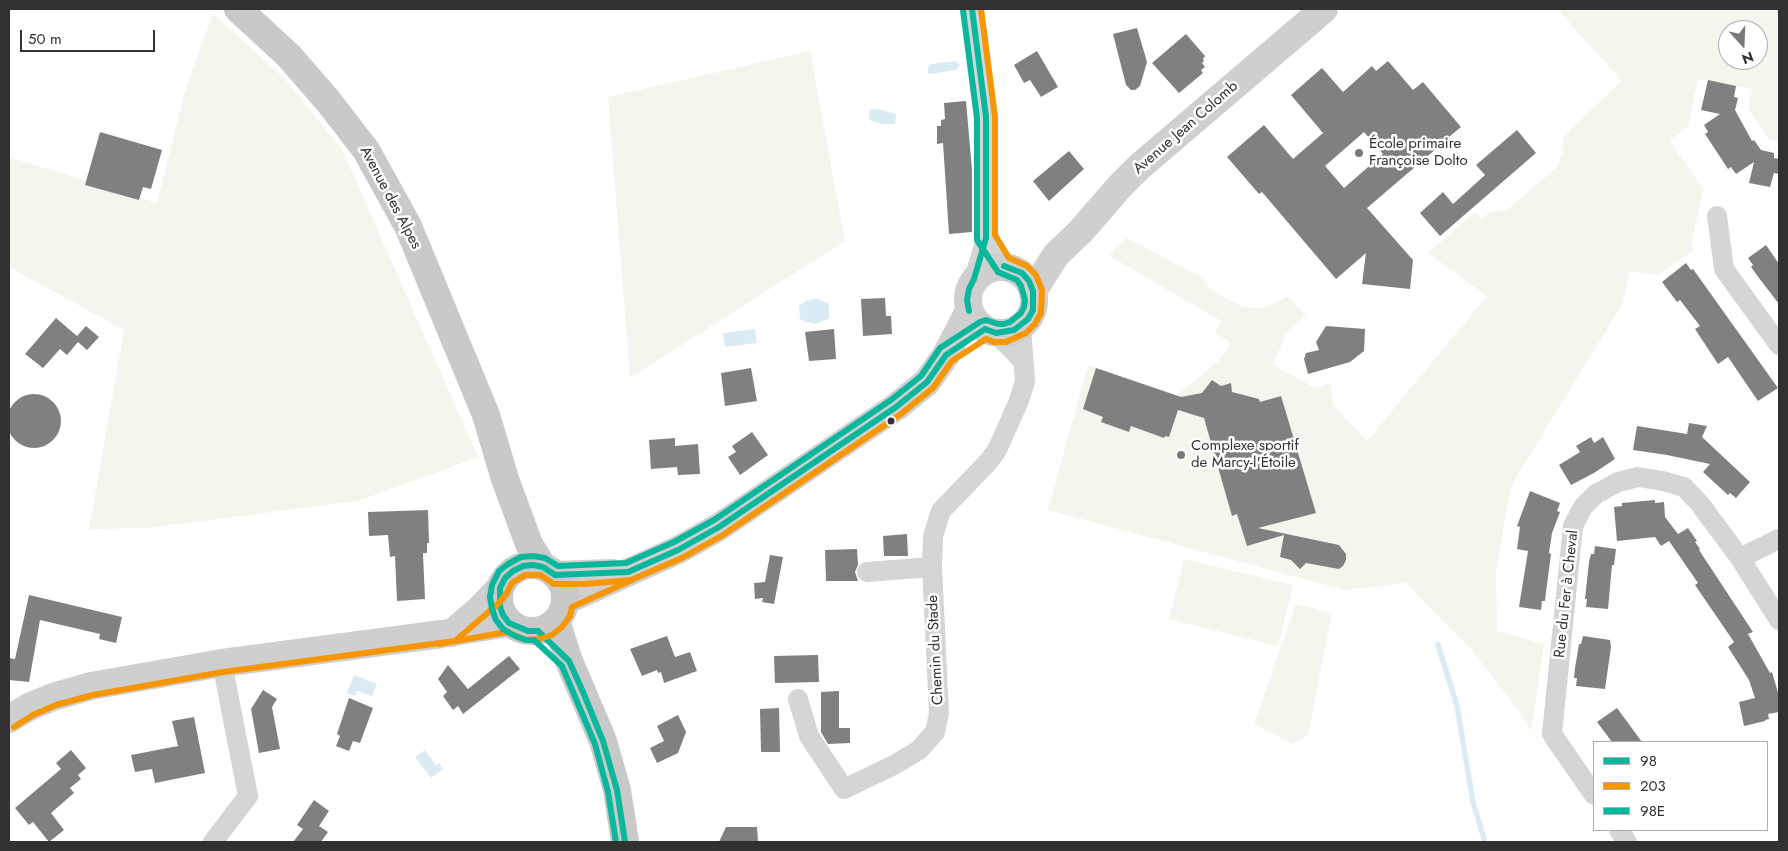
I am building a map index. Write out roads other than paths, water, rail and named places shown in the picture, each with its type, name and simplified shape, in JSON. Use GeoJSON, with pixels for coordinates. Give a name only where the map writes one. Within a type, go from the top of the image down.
{"type":"FeatureCollection","features":[{"type":"Feature","properties":{"kind":"main road","name":"Avenue des Alpes"},"geometry":{"type":"LineString","coordinates":[[238,9],[289,56],[328,101],[366,150],[408,226],[486,415],[505,478],[529,544],[549,571]]}},
{"type":"Feature","properties":{"kind":"main road","name":"Avenue des Alpes"},"geometry":{"type":"LineString","coordinates":[[505,478],[513,547],[507,579]]}},
{"type":"Feature","properties":{"kind":"main road"},"geometry":{"type":"LineString","coordinates":[[553,617],[523,630],[509,623],[503,615],[499,597],[507,579],[522,566],[533,565],[549,571],[561,582],[553,617],[569,661],[603,741],[617,790],[625,842]]}},
{"type":"Feature","properties":{"kind":"street"},"geometry":{"type":"LineString","coordinates":[[972,9],[986,117],[986,238],[967,300],[993,325]]}},
{"type":"Feature","properties":{"kind":"street","name":"Avenue Jean Colomb"},"geometry":{"type":"LineString","coordinates":[[1033,291],[1056,255],[1081,231],[1140,166],[1324,9]]}},
{"type":"Feature","properties":{"kind":"street"},"geometry":{"type":"LineString","coordinates":[[1717,216],[1724,269],[1779,344]]}},
{"type":"Feature","properties":{"kind":"street"},"geometry":{"type":"LineString","coordinates":[[986,238],[1008,267]]}},
{"type":"Feature","properties":{"kind":"street","name":"Avenue Jean Colomb"},"geometry":{"type":"LineString","coordinates":[[1008,267],[1056,255]]}},
{"type":"Feature","properties":{"kind":"street"},"geometry":{"type":"LineString","coordinates":[[553,617],[628,572],[678,550],[719,527],[887,413],[927,382],[946,355],[993,325],[1028,319],[1034,300],[1033,291],[1029,281],[1022,273],[1008,267],[988,269],[974,279]]}},
{"type":"Feature","properties":{"kind":"street","name":"Chemin du Stade"},"geometry":{"type":"LineString","coordinates":[[798,699],[809,736],[844,789],[894,765],[919,750],[935,732],[939,713],[932,567],[934,536],[941,511],[989,461],[997,450],[1018,403],[1025,382],[1023,361],[993,325]]}},
{"type":"Feature","properties":{"kind":"street","name":"Rue du Fer à Cheval"},"geometry":{"type":"LineString","coordinates":[[1593,794],[1552,734],[1573,526],[1583,508],[1596,494],[1618,482],[1638,477],[1684,487],[1700,504],[1740,558],[1779,620]]}},
{"type":"Feature","properties":{"kind":"street"},"geometry":{"type":"LineString","coordinates":[[1740,558],[1779,539]]}},
{"type":"Feature","properties":{"kind":"street"},"geometry":{"type":"LineString","coordinates":[[867,572],[932,567]]}},
{"type":"Feature","properties":{"kind":"street"},"geometry":{"type":"LineString","coordinates":[[549,571],[584,575],[628,572]]}},
{"type":"Feature","properties":{"kind":"street"},"geometry":{"type":"LineString","coordinates":[[452,633],[481,608],[507,579]]}},
{"type":"Feature","properties":{"kind":"street"},"geometry":{"type":"LineString","coordinates":[[9,719],[29,707],[53,697],[91,686],[222,664],[452,633],[509,623]]}},
{"type":"Feature","properties":{"kind":"street"},"geometry":{"type":"LineString","coordinates":[[213,842],[248,796],[222,664]]}},
{"type":"Feature","properties":{"kind":"street"},"geometry":{"type":"LineString","coordinates":[[1619,831],[1627,842]]}},
{"type":"Feature","properties":{"kind":"waterway"},"geometry":{"type":"LineString","coordinates":[[1438,645],[1457,706],[1473,802],[1485,842]]}},
{"type":"Feature","properties":{"kind":"place","name":"École primaire Françoise Dolto"},"geometry":{"type":"Point","coordinates":[1359,153]}},
{"type":"Feature","properties":{"kind":"place","name":"Complexe sportif de Marcy-l'Étoile"},"geometry":{"type":"Point","coordinates":[1181,455]}}]}
